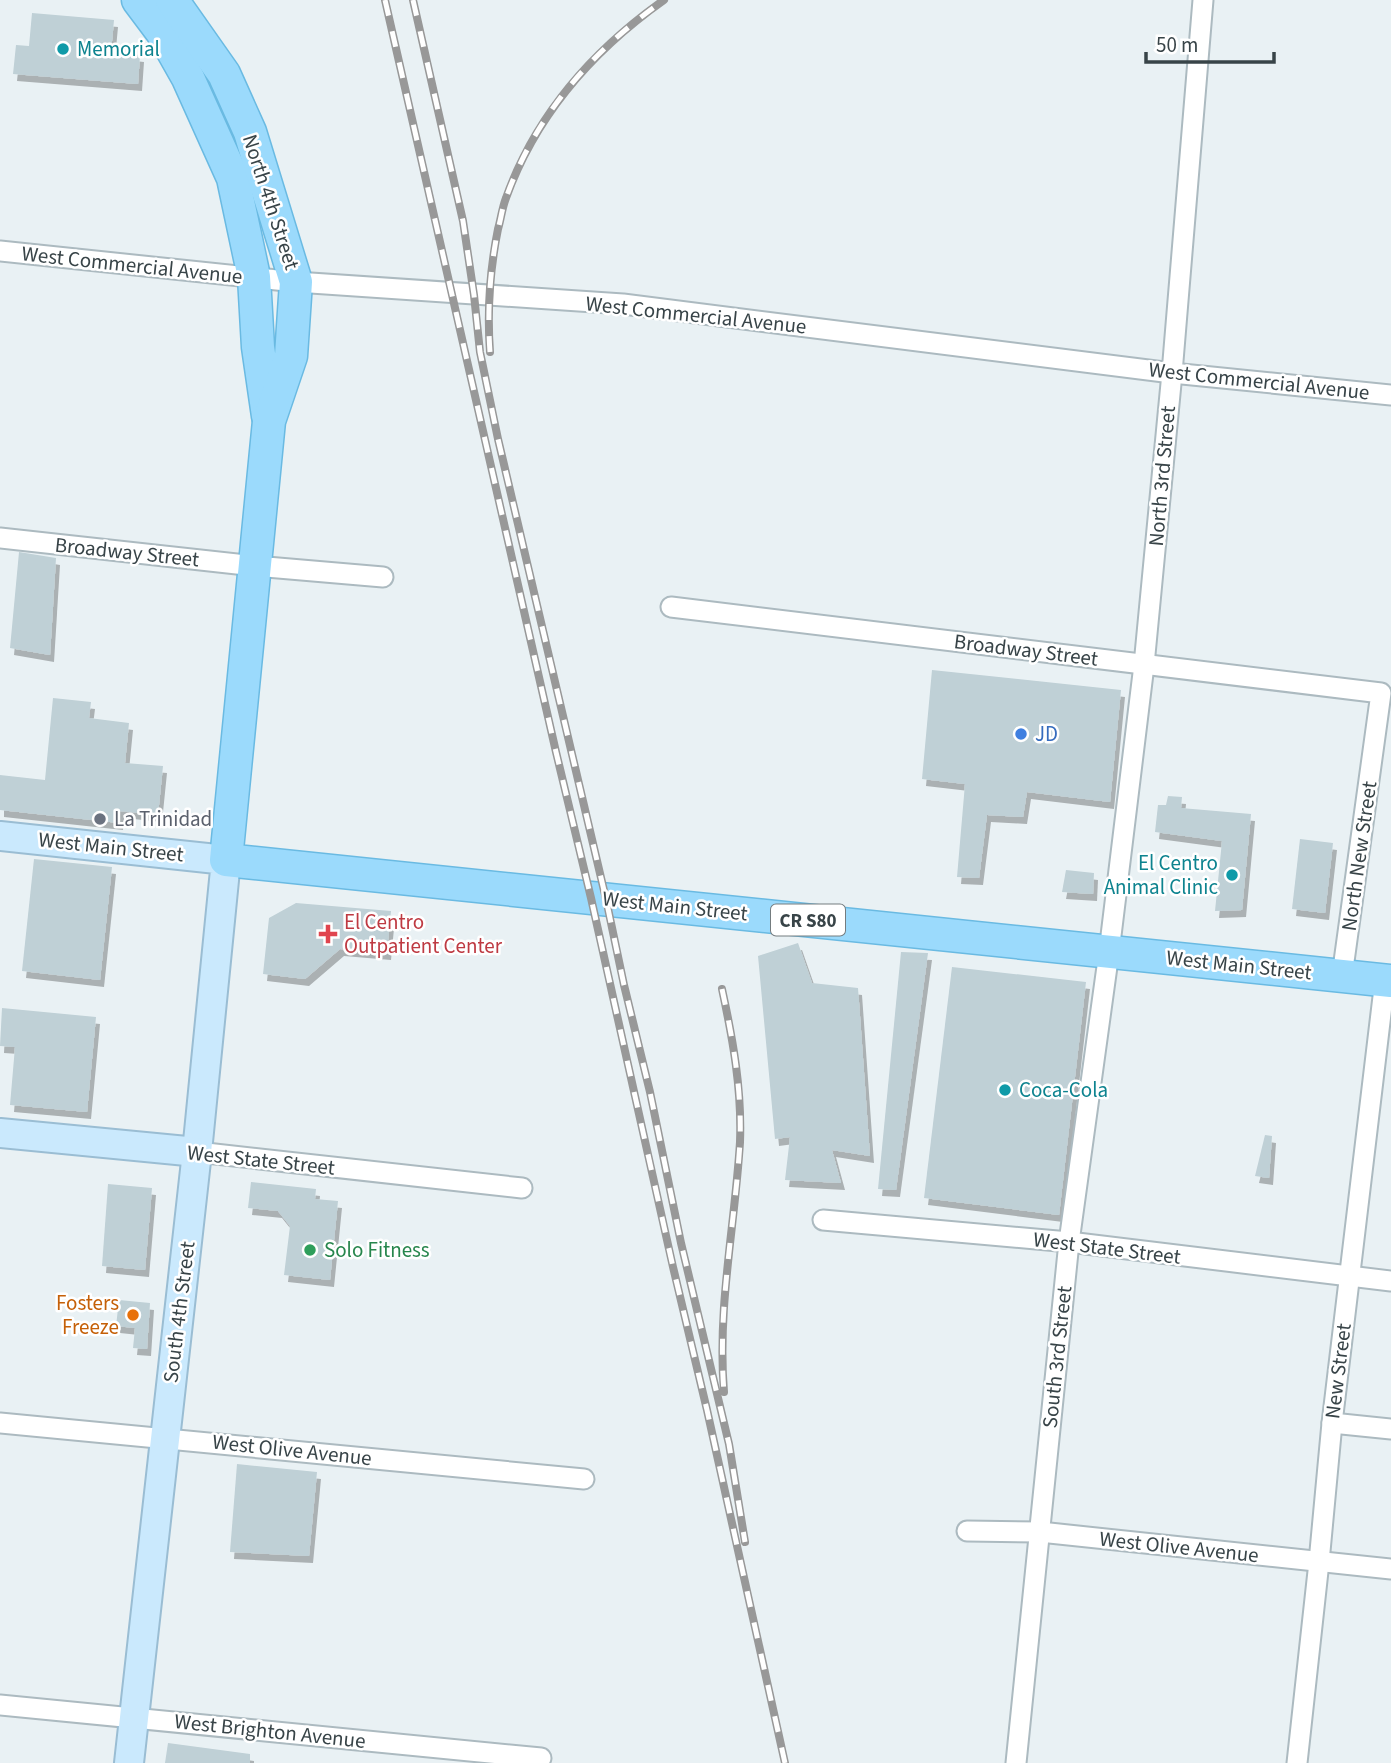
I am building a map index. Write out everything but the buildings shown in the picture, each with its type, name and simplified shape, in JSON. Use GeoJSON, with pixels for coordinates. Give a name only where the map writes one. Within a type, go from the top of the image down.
{"type":"FeatureCollection","features":[{"type":"Feature","properties":{"kind":"main road","name":"North 4th Street"},"geometry":{"type":"LineString","coordinates":[[138,0],[162,32],[188,78],[233,178],[254,277],[258,347],[269,421]]}},
{"type":"Feature","properties":{"kind":"main road","name":"North 4th Street"},"geometry":{"type":"LineString","coordinates":[[173,0],[224,74],[245,121],[270,192],[296,282],[291,356],[269,421],[226,860]]}},
{"type":"Feature","properties":{"kind":"main road","name":"West Main Street"},"geometry":{"type":"LineString","coordinates":[[0,836],[1388,981]]}},
{"type":"Feature","properties":{"kind":"main road","name":"South 4th Street"},"geometry":{"type":"LineString","coordinates":[[129,1763],[197,1152],[226,860]]}},
{"type":"Feature","properties":{"kind":"main road","name":"West State Street"},"geometry":{"type":"LineString","coordinates":[[0,1133],[197,1152]]}},
{"type":"Feature","properties":{"kind":"street","name":"North 3rd Street"},"geometry":{"type":"LineString","coordinates":[[1109,952],[1144,665],[1203,0]]}},
{"type":"Feature","properties":{"kind":"street","name":"West Commercial Avenue"},"geometry":{"type":"LineString","coordinates":[[0,251],[296,282],[623,304],[1172,373],[1391,395]]}},
{"type":"Feature","properties":{"kind":"street","name":"Broadway Street"},"geometry":{"type":"LineString","coordinates":[[0,538],[254,566],[383,577]]}},
{"type":"Feature","properties":{"kind":"street","name":"Broadway Street"},"geometry":{"type":"LineString","coordinates":[[671,607],[1381,693]]}},
{"type":"Feature","properties":{"kind":"street","name":"North New Street"},"geometry":{"type":"LineString","coordinates":[[1342,976],[1381,693]]}},
{"type":"Feature","properties":{"kind":"street","name":"South 3rd Street"},"geometry":{"type":"LineString","coordinates":[[1016,1763],[1069,1242],[1109,952]]}},
{"type":"Feature","properties":{"kind":"street","name":"New Street"},"geometry":{"type":"LineString","coordinates":[[1297,1763],[1320,1562],[1332,1423],[1388,981]]}},
{"type":"Feature","properties":{"kind":"street","name":"West State Street"},"geometry":{"type":"LineString","coordinates":[[197,1152],[522,1188]]}},
{"type":"Feature","properties":{"kind":"street","name":"West State Street"},"geometry":{"type":"LineString","coordinates":[[823,1220],[1069,1242],[1391,1282]]}},
{"type":"Feature","properties":{"kind":"street","name":"West Olive Avenue"},"geometry":{"type":"LineString","coordinates":[[0,1423],[584,1479]]}},
{"type":"Feature","properties":{"kind":"street"},"geometry":{"type":"LineString","coordinates":[[1332,1423],[1391,1429]]}},
{"type":"Feature","properties":{"kind":"street","name":"West Olive Avenue"},"geometry":{"type":"LineString","coordinates":[[967,1531],[1040,1532],[1391,1569]]}},
{"type":"Feature","properties":{"kind":"street","name":"West Brighton Avenue"},"geometry":{"type":"LineString","coordinates":[[0,1705],[541,1758]]}},
{"type":"Feature","properties":{"kind":"railway"},"geometry":{"type":"LineString","coordinates":[[385,0],[591,898],[785,1763]]}},
{"type":"Feature","properties":{"kind":"railway"},"geometry":{"type":"LineString","coordinates":[[413,0],[463,221],[480,352],[498,439],[606,899],[681,1243],[729,1444],[745,1542]]}},
{"type":"Feature","properties":{"kind":"railway"},"geometry":{"type":"LineString","coordinates":[[490,352],[489,306],[495,244],[505,202],[518,167],[550,112],[569,87],[613,41],[664,0]]}},
{"type":"Feature","properties":{"kind":"railway"},"geometry":{"type":"LineString","coordinates":[[722,989],[740,1103],[738,1173],[723,1329],[724,1392]]}},
{"type":"Feature","properties":{"kind":"place","name":"Memorial"},"geometry":{"type":"Point","coordinates":[63,49]}},
{"type":"Feature","properties":{"kind":"place","name":"JD"},"geometry":{"type":"Point","coordinates":[1021,734]}},
{"type":"Feature","properties":{"kind":"place","name":"La Trinidad"},"geometry":{"type":"Point","coordinates":[100,819]}},
{"type":"Feature","properties":{"kind":"place","name":"El Centro Animal Clinic"},"geometry":{"type":"Point","coordinates":[1232,875]}},
{"type":"Feature","properties":{"kind":"place","name":"El Centro Outpatient Center"},"geometry":{"type":"Point","coordinates":[328,934]}},
{"type":"Feature","properties":{"kind":"place","name":"Coca-Cola"},"geometry":{"type":"Point","coordinates":[1005,1090]}},
{"type":"Feature","properties":{"kind":"place","name":"Solo Fitness"},"geometry":{"type":"Point","coordinates":[310,1250]}},
{"type":"Feature","properties":{"kind":"place","name":"Fosters Freeze"},"geometry":{"type":"Point","coordinates":[133,1315]}}]}
